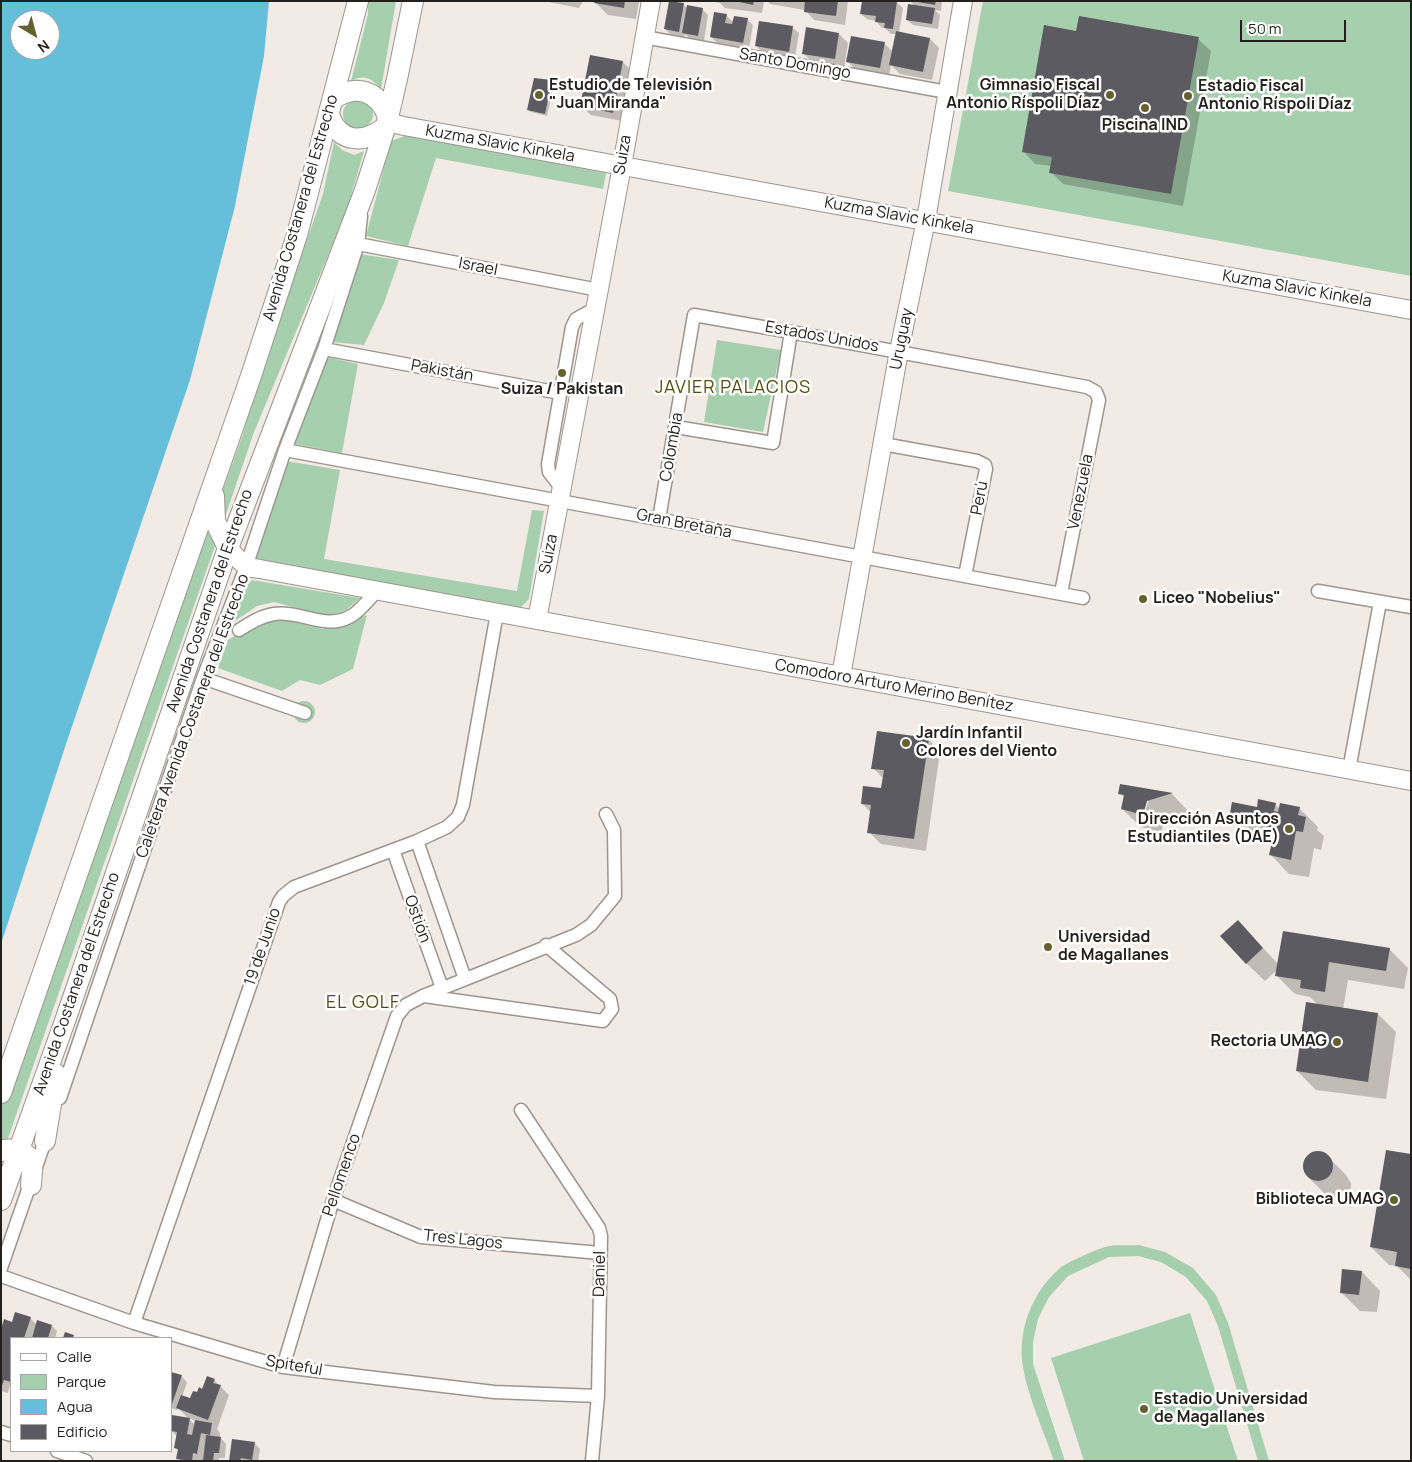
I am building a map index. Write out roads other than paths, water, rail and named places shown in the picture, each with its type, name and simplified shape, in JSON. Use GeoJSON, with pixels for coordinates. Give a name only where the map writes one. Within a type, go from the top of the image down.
{"type":"FeatureCollection","features":[{"type":"Feature","properties":{"kind":"main road","name":"Avenida Costanera del Estrecho"},"geometry":{"type":"LineString","coordinates":[[1,1093],[252,376],[297,235],[358,1]]}},
{"type":"Feature","properties":{"kind":"main road","name":"Avenida Costanera del Estrecho"},"geometry":{"type":"LineString","coordinates":[[1,1200],[10,1151],[66,1018],[228,548],[365,190],[386,122],[407,36],[413,1]]}},
{"type":"Feature","properties":{"kind":"main road"},"geometry":{"type":"LineString","coordinates":[[347,91],[362,91],[377,99],[386,122],[366,138],[352,138],[335,127],[331,107],[347,91]]}},
{"type":"Feature","properties":{"kind":"main road"},"geometry":{"type":"LineString","coordinates":[[214,484],[213,503],[215,521],[228,548]]}},
{"type":"Feature","properties":{"kind":"main road"},"geometry":{"type":"LineString","coordinates":[[45,1140],[66,1018]]}},
{"type":"Feature","properties":{"kind":"main road"},"geometry":{"type":"LineString","coordinates":[[10,1151],[29,1157],[32,1162],[31,1185]]}},
{"type":"Feature","properties":{"kind":"street","name":"Suiza"},"geometry":{"type":"LineString","coordinates":[[537,620],[651,1]]}},
{"type":"Feature","properties":{"kind":"street","name":"Uruguay"},"geometry":{"type":"LineString","coordinates":[[841,676],[899,351],[926,220],[963,1]]}},
{"type":"Feature","properties":{"kind":"street","name":"Santo Domingo"},"geometry":{"type":"LineString","coordinates":[[644,37],[947,92]]}},
{"type":"Feature","properties":{"kind":"street","name":"Kuzma Slavic Kinkela"},"geometry":{"type":"LineString","coordinates":[[386,122],[1411,310]]}},
{"type":"Feature","properties":{"kind":"street","name":"Caletera Avenida Costanera del Estrecho"},"geometry":{"type":"LineString","coordinates":[[1,1268],[203,678],[246,567],[285,450],[324,349],[358,244],[365,190]]}},
{"type":"Feature","properties":{"kind":"street","name":"Israel"},"geometry":{"type":"LineString","coordinates":[[358,244],[599,290]]}},
{"type":"Feature","properties":{"kind":"street"},"geometry":{"type":"LineString","coordinates":[[561,495],[549,472],[548,464],[560,393],[572,327],[576,320],[594,309]]}},
{"type":"Feature","properties":{"kind":"street","name":"Estados Unidos"},"geometry":{"type":"LineString","coordinates":[[694,315],[899,351],[1087,387],[1096,392]]}},
{"type":"Feature","properties":{"kind":"street","name":"Colombia"},"geometry":{"type":"LineString","coordinates":[[659,519],[694,315]]}},
{"type":"Feature","properties":{"kind":"street"},"geometry":{"type":"LineString","coordinates":[[676,427],[773,443],[791,332]]}},
{"type":"Feature","properties":{"kind":"street","name":"Pakistán"},"geometry":{"type":"LineString","coordinates":[[324,349],[560,393]]}},
{"type":"Feature","properties":{"kind":"street","name":"Venezuela"},"geometry":{"type":"LineString","coordinates":[[1061,593],[1099,400],[1096,392]]}},
{"type":"Feature","properties":{"kind":"street","name":"Perú"},"geometry":{"type":"LineString","coordinates":[[883,444],[985,464],[986,469],[965,576]]}},
{"type":"Feature","properties":{"kind":"street","name":"Gran Bretaña"},"geometry":{"type":"LineString","coordinates":[[285,450],[561,495],[659,519],[1083,598]]}},
{"type":"Feature","properties":{"kind":"street"},"geometry":{"type":"LineString","coordinates":[[228,548],[246,567]]}},
{"type":"Feature","properties":{"kind":"street","name":"Comodoro Arturo Merino Benítez"},"geometry":{"type":"LineString","coordinates":[[246,567],[1411,781]]}},
{"type":"Feature","properties":{"kind":"street"},"geometry":{"type":"LineString","coordinates":[[1318,591],[1411,607]]}},
{"type":"Feature","properties":{"kind":"street"},"geometry":{"type":"LineString","coordinates":[[238,630],[262,617],[276,614],[288,614],[322,622],[338,622],[352,616],[376,592]]}},
{"type":"Feature","properties":{"kind":"street"},"geometry":{"type":"LineString","coordinates":[[1349,770],[1380,602]]}},
{"type":"Feature","properties":{"kind":"street","name":"19 de Junio"},"geometry":{"type":"LineString","coordinates":[[134,1323],[279,902],[294,887],[417,841],[447,827],[458,817],[461,811],[497,613]]}},
{"type":"Feature","properties":{"kind":"street"},"geometry":{"type":"LineString","coordinates":[[203,678],[305,713]]}},
{"type":"Feature","properties":{"kind":"street","name":"Pellomenco"},"geometry":{"type":"LineString","coordinates":[[283,1367],[332,1200],[397,1016],[406,1005],[422,996],[546,945],[576,935],[591,925],[615,896],[614,830],[606,814]]}},
{"type":"Feature","properties":{"kind":"street","name":"Ostión"},"geometry":{"type":"LineString","coordinates":[[417,841],[465,979]]}},
{"type":"Feature","properties":{"kind":"street","name":"Ostión"},"geometry":{"type":"LineString","coordinates":[[392,850],[442,988]]}},
{"type":"Feature","properties":{"kind":"street"},"geometry":{"type":"LineString","coordinates":[[422,996],[603,1022],[612,1008],[610,999],[546,945]]}},
{"type":"Feature","properties":{"kind":"street","name":"Daniel"},"geometry":{"type":"LineString","coordinates":[[521,1110],[599,1228],[601,1236],[598,1396],[592,1461]]}},
{"type":"Feature","properties":{"kind":"street","name":"Tres Lagos"},"geometry":{"type":"LineString","coordinates":[[332,1200],[421,1237],[600,1253]]}},
{"type":"Feature","properties":{"kind":"street","name":"Spiteful"},"geometry":{"type":"LineString","coordinates":[[1,1276],[134,1323],[283,1367],[494,1392],[598,1396]]}},
{"type":"Feature","properties":{"kind":"street"},"geometry":{"type":"LineString","coordinates":[[60,1452],[86,1461]]}},
{"type":"Feature","properties":{"kind":"water"},"geometry":{"type":"Polygon","coordinates":[[[1,1],[269,1],[264,56],[235,206],[190,380],[65,747],[1,944],[1,1]]]}},
{"type":"Feature","properties":{"kind":"place","name":"Estudio de Televisión \"Juan Miranda\""},"geometry":{"type":"Point","coordinates":[539,95]}},
{"type":"Feature","properties":{"kind":"place","name":"Gimnasio Fiscal Antonio Ríspoli Díaz"},"geometry":{"type":"Point","coordinates":[1110,95]}},
{"type":"Feature","properties":{"kind":"place","name":"Estadio Fiscal Antonio Ríspoli Díaz"},"geometry":{"type":"Point","coordinates":[1188,96]}},
{"type":"Feature","properties":{"kind":"place","name":"Piscina IND"},"geometry":{"type":"Point","coordinates":[1145,108]}},
{"type":"Feature","properties":{"kind":"place","name":"Suiza / Pakistan"},"geometry":{"type":"Point","coordinates":[562,373]}},
{"type":"Feature","properties":{"kind":"place","name":"Liceo \"Nobelius\""},"geometry":{"type":"Point","coordinates":[1143,599]}},
{"type":"Feature","properties":{"kind":"place","name":"Jardín Infantil Colores del Viento"},"geometry":{"type":"Point","coordinates":[906,743]}},
{"type":"Feature","properties":{"kind":"place","name":"Dirección Asuntos Estudiantiles (DAE)"},"geometry":{"type":"Point","coordinates":[1289,829]}},
{"type":"Feature","properties":{"kind":"place","name":"Universidad de Magallanes"},"geometry":{"type":"Point","coordinates":[1048,947]}},
{"type":"Feature","properties":{"kind":"place","name":"Rectoria UMAG"},"geometry":{"type":"Point","coordinates":[1337,1042]}},
{"type":"Feature","properties":{"kind":"place","name":"Biblioteca UMAG"},"geometry":{"type":"Point","coordinates":[1394,1200]}},
{"type":"Feature","properties":{"kind":"place","name":"Estadio Universidad de Magallanes"},"geometry":{"type":"Point","coordinates":[1144,1409]}},
{"type":"Feature","properties":{"kind":"district","name":"JAVIER PALACIOS"},"geometry":{"type":"Point","coordinates":[733,388]}},
{"type":"Feature","properties":{"kind":"district","name":"EL GOLF"},"geometry":{"type":"Point","coordinates":[363,1003]}}]}
